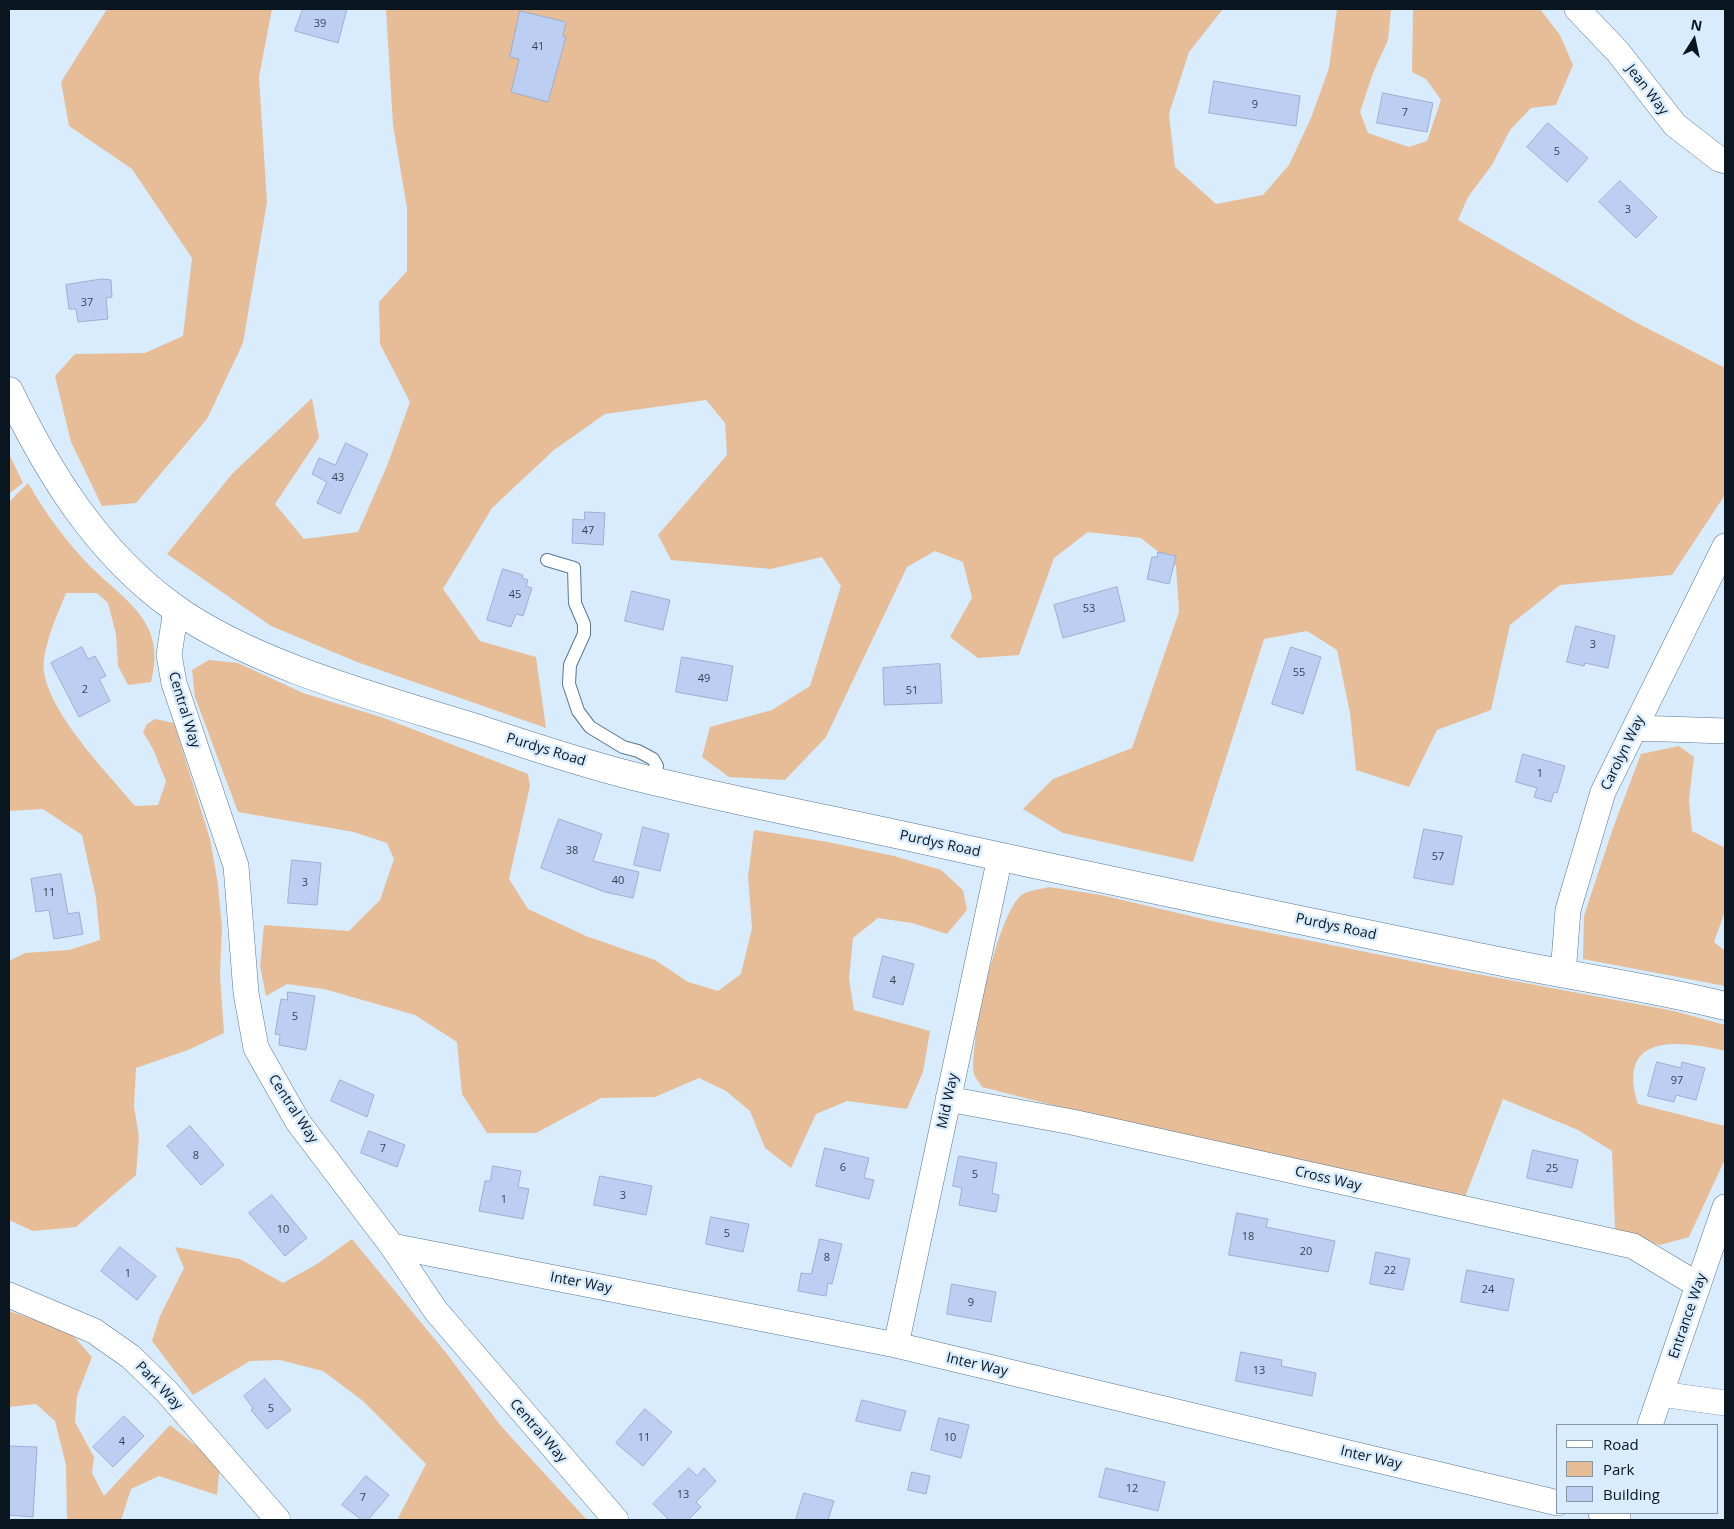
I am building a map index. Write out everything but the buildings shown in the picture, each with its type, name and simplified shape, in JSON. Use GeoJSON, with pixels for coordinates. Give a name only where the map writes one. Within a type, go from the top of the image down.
{"type":"FeatureCollection","features":[{"type":"Feature","properties":{"kind":"main road","name":"Purdys Road"},"geometry":{"type":"LineString","coordinates":[[9,391],[34,443],[80,515],[107,548],[138,580],[176,609],[242,645],[329,680],[556,754],[654,780],[1000,857],[1725,1006]]}},
{"type":"Feature","properties":{"kind":"street","name":"Jean Way"},"geometry":{"type":"LineString","coordinates":[[1578,9],[1618,52],[1674,125],[1718,159],[1725,161]]}},
{"type":"Feature","properties":{"kind":"street","name":"Carolyn Way"},"geometry":{"type":"LineString","coordinates":[[1563,974],[1568,910],[1603,792],[1725,546]]}},
{"type":"Feature","properties":{"kind":"street","name":"Central Way"},"geometry":{"type":"LineString","coordinates":[[176,609],[169,655],[174,683],[236,866],[246,993],[256,1048],[298,1122],[392,1246],[436,1311],[616,1520]]}},
{"type":"Feature","properties":{"kind":"street"},"geometry":{"type":"LineString","coordinates":[[1635,728],[1725,731]]}},
{"type":"Feature","properties":{"kind":"street","name":"Mid Way"},"geometry":{"type":"LineString","coordinates":[[896,1345],[1000,857]]}},
{"type":"Feature","properties":{"kind":"street","name":"Cross Way"},"geometry":{"type":"LineString","coordinates":[[948,1100],[1072,1122],[1633,1246],[1698,1286]]}},
{"type":"Feature","properties":{"kind":"street","name":"Entrance Way"},"geometry":{"type":"LineString","coordinates":[[1650,1424],[1725,1207]]}},
{"type":"Feature","properties":{"kind":"street","name":"Inter Way"},"geometry":{"type":"LineString","coordinates":[[392,1246],[896,1345],[1556,1503]]}},
{"type":"Feature","properties":{"kind":"street","name":"Park Way"},"geometry":{"type":"LineString","coordinates":[[9,1295],[94,1330],[131,1357],[167,1392],[278,1520]]}},
{"type":"Feature","properties":{"kind":"street"},"geometry":{"type":"LineString","coordinates":[[1661,1394],[1725,1404]]}},
{"type":"Feature","properties":{"kind":"lane"},"geometry":{"type":"LineString","coordinates":[[547,560],[574,568],[575,603],[584,624],[584,634],[570,665],[569,684],[578,711],[590,727],[623,747],[638,751],[653,759],[657,766],[654,780]]}},
{"type":"Feature","properties":{"kind":"green space"},"geometry":{"type":"Polygon","coordinates":[[[107,9],[272,9],[259,77],[267,202],[243,343],[207,419],[136,503],[102,506],[71,442],[55,376],[75,354],[145,353],[183,336],[192,258],[132,169],[69,126],[61,82],[107,9]]]}},
{"type":"Feature","properties":{"kind":"green space"},"geometry":{"type":"Polygon","coordinates":[[[386,9],[1223,9],[1189,52],[1169,114],[1175,167],[1216,204],[1263,195],[1289,165],[1311,118],[1329,68],[1337,9],[1391,9],[1388,40],[1373,73],[1360,112],[1368,133],[1409,147],[1427,141],[1441,100],[1426,79],[1412,72],[1413,9],[1540,9],[1560,35],[1573,65],[1556,105],[1531,108],[1510,130],[1492,165],[1468,197],[1458,220],[1635,322],[1725,368],[1725,493],[1672,575],[1560,585],[1510,625],[1491,710],[1437,730],[1409,787],[1356,770],[1350,713],[1337,650],[1307,631],[1264,639],[1193,862],[1063,833],[1023,809],[1053,779],[1132,748],[1179,612],[1176,566],[1141,538],[1088,532],[1054,558],[1019,655],[978,658],[950,637],[972,598],[963,562],[935,551],[907,567],[826,737],[785,780],[729,777],[702,757],[710,727],[772,710],[810,686],[841,586],[822,557],[771,569],[671,560],[658,535],[727,455],[725,423],[706,400],[605,414],[554,450],[492,508],[443,589],[480,641],[536,657],[546,728],[357,662],[271,626],[167,554],[232,474],[312,398],[319,438],[275,504],[304,539],[358,532],[387,466],[410,402],[380,344],[379,302],[407,271],[407,208],[393,125],[386,9]]]}},
{"type":"Feature","properties":{"kind":"green space"},"geometry":{"type":"Polygon","coordinates":[[[9,454],[23,483],[9,494],[9,454]]]}},
{"type":"Feature","properties":{"kind":"green space"},"geometry":{"type":"Polygon","coordinates":[[[28,483],[42,506],[66,538],[92,568],[138,612],[152,637],[154,669],[151,682],[128,685],[118,666],[116,634],[108,603],[97,593],[66,593],[48,642],[44,659],[45,676],[51,695],[63,716],[92,756],[135,806],[158,805],[166,781],[153,749],[143,732],[147,724],[155,719],[174,723],[210,839],[218,884],[222,928],[220,975],[224,1033],[188,1050],[136,1068],[134,1106],[139,1137],[136,1175],[76,1227],[33,1231],[9,1220],[9,961],[25,953],[69,950],[100,940],[96,898],[82,835],[43,809],[9,811],[9,502],[28,483]]]}},
{"type":"Feature","properties":{"kind":"green space"},"geometry":{"type":"Polygon","coordinates":[[[209,660],[238,663],[303,693],[384,718],[528,774],[530,786],[509,879],[528,909],[586,936],[655,960],[688,982],[718,991],[741,974],[752,928],[748,877],[754,830],[828,842],[894,856],[941,870],[963,890],[967,910],[947,934],[912,923],[878,918],[853,938],[849,979],[854,1010],[930,1031],[923,1072],[907,1109],[847,1101],[816,1114],[791,1168],[765,1148],[750,1111],[726,1091],[699,1078],[655,1097],[601,1098],[536,1133],[487,1133],[462,1094],[457,1042],[415,1015],[324,989],[287,984],[266,996],[260,966],[264,925],[349,931],[380,900],[394,859],[387,843],[354,832],[238,812],[195,697],[192,670],[209,660]]]}},
{"type":"Feature","properties":{"kind":"green space"},"geometry":{"type":"Polygon","coordinates":[[[1679,746],[1694,757],[1689,800],[1692,831],[1725,848],[1725,911],[1714,942],[1725,951],[1725,986],[1583,959],[1584,916],[1613,828],[1641,754],[1679,746]]]}},
{"type":"Feature","properties":{"kind":"green space"},"geometry":{"type":"Polygon","coordinates":[[[1049,887],[1101,895],[1216,922],[1674,1011],[1725,1025],[1725,1051],[1707,1047],[1671,1044],[1656,1047],[1643,1053],[1636,1064],[1633,1081],[1638,1104],[1725,1126],[1725,1159],[1689,1237],[1660,1245],[1615,1230],[1612,1151],[1578,1130],[1503,1099],[1465,1197],[1064,1108],[982,1087],[974,1074],[976,1036],[987,979],[995,950],[1004,924],[1014,905],[1023,894],[1049,887]]]}},
{"type":"Feature","properties":{"kind":"green space"},"geometry":{"type":"Polygon","coordinates":[[[352,1239],[447,1354],[501,1426],[587,1520],[397,1520],[426,1464],[363,1401],[323,1371],[280,1360],[250,1361],[193,1395],[152,1341],[160,1316],[184,1268],[175,1247],[240,1259],[283,1283],[317,1264],[352,1239]]]}},
{"type":"Feature","properties":{"kind":"green space"},"geometry":{"type":"Polygon","coordinates":[[[9,1311],[69,1331],[92,1357],[77,1396],[75,1422],[94,1457],[92,1473],[104,1496],[170,1425],[220,1465],[217,1495],[159,1476],[131,1489],[121,1520],[67,1520],[66,1465],[55,1421],[36,1404],[9,1407],[9,1311]]]}}]}
